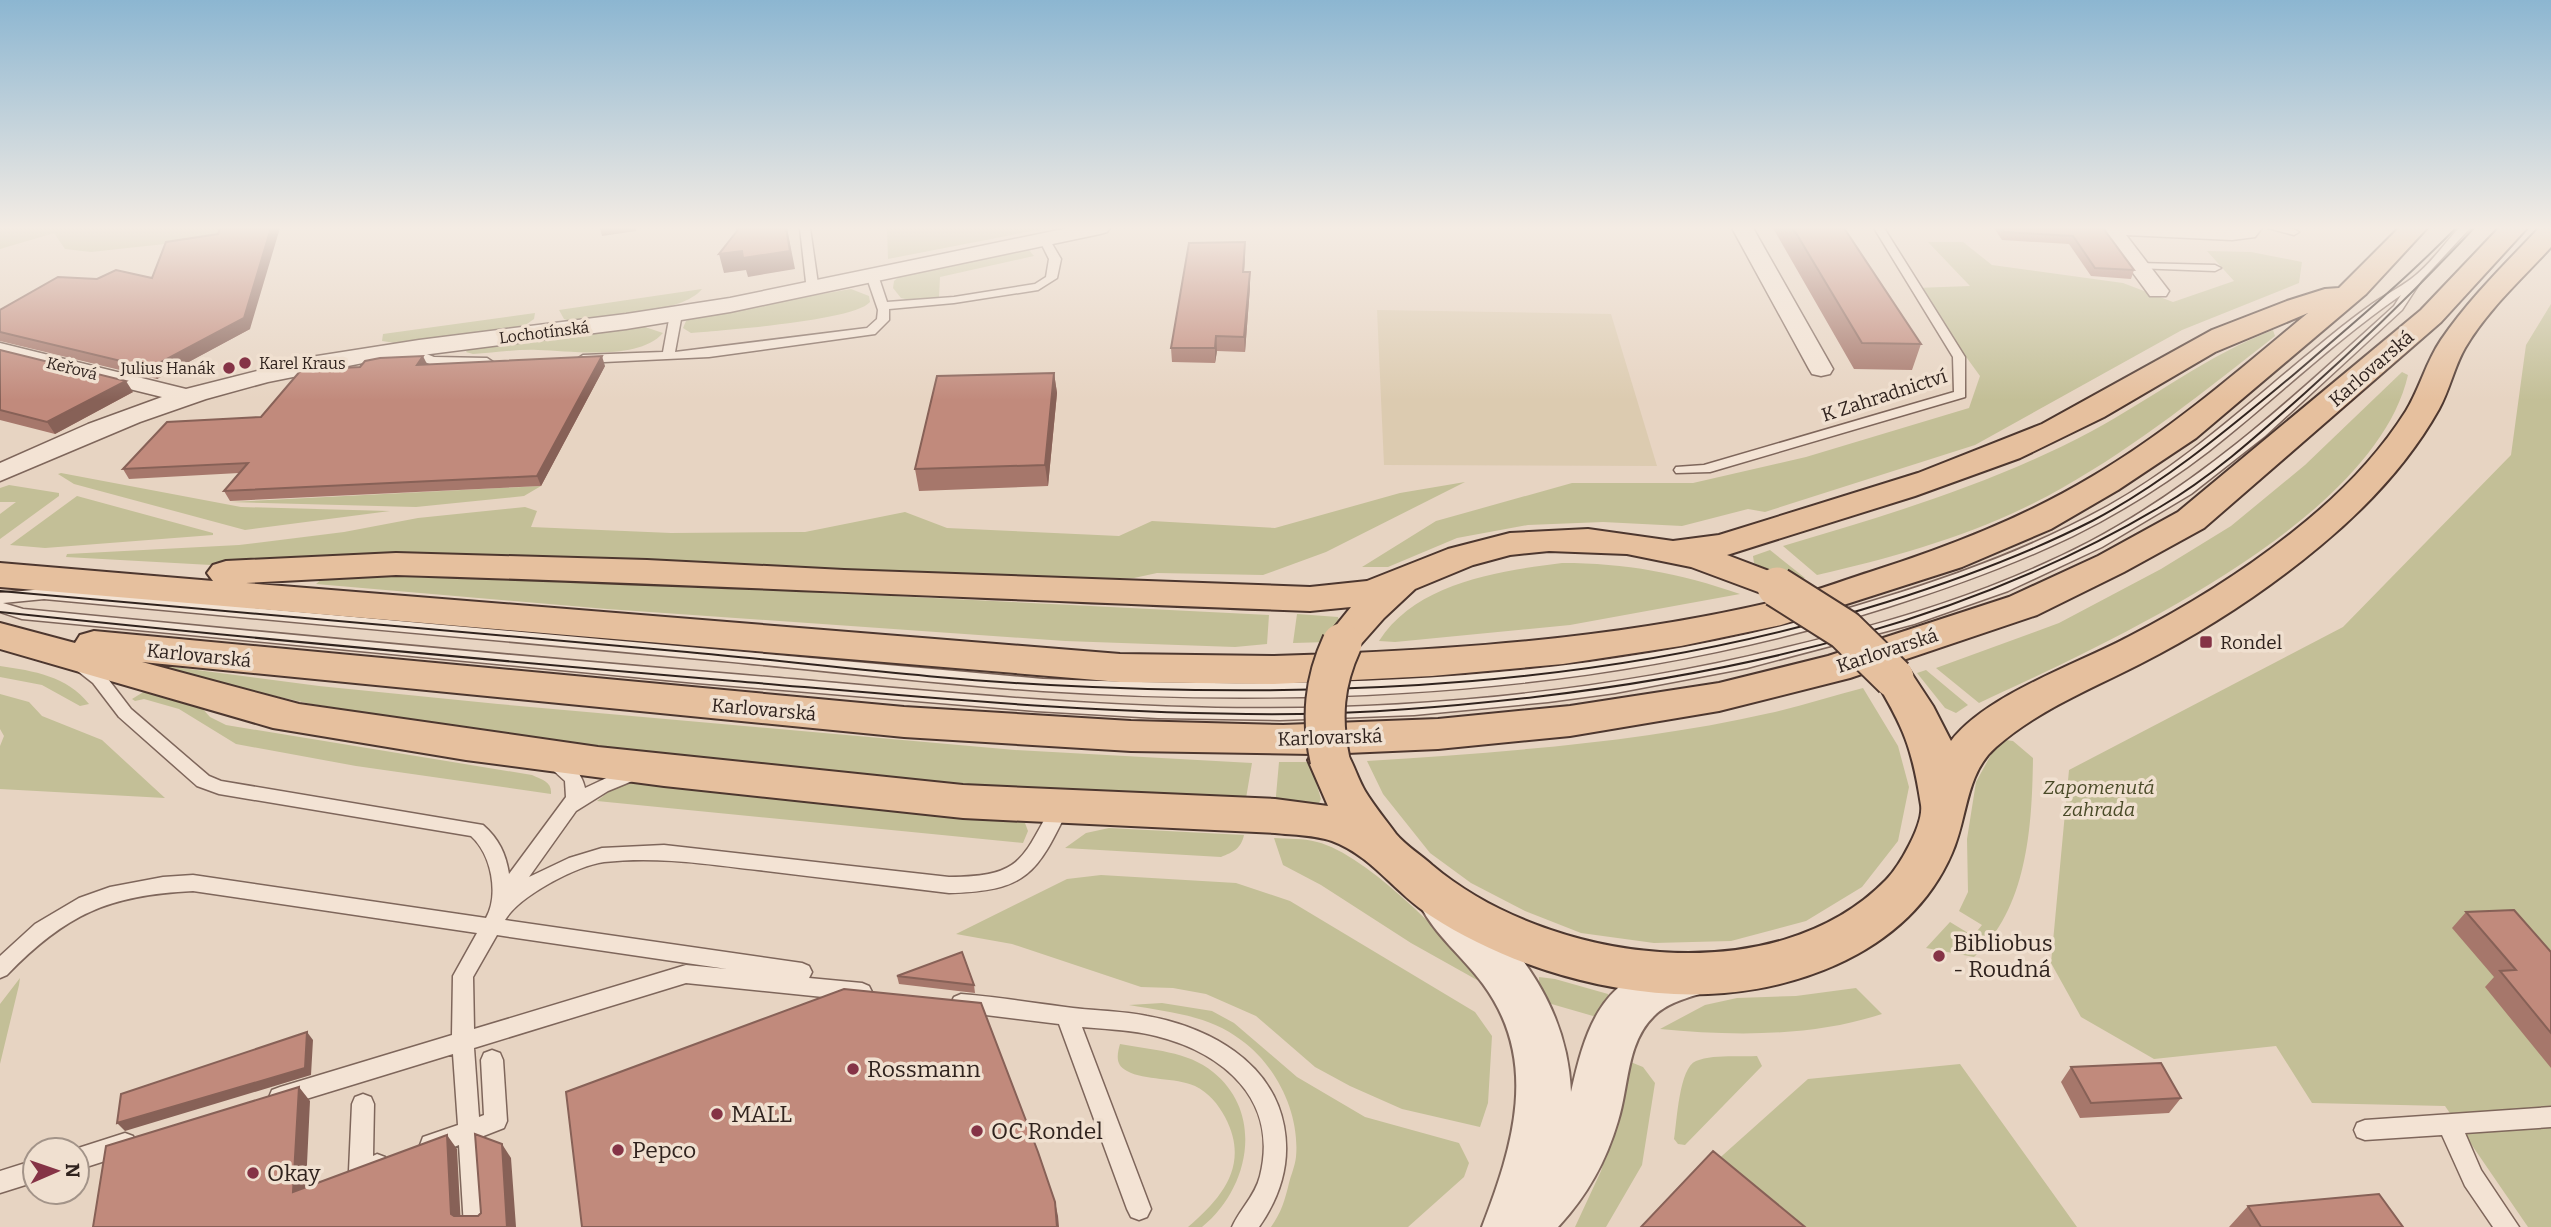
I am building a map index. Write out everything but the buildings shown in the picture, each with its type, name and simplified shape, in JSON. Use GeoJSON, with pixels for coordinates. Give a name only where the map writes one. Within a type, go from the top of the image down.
{"type":"FeatureCollection","features":[{"type":"Feature","properties":{"kind":"main road"},"geometry":{"type":"LineString","coordinates":[[0,575],[1120,668],[1274,670],[1432,663],[1563,650],[1681,633],[1781,613],[1949,559],[2038,521],[2106,483],[2184,431],[2359,285]]}},
{"type":"Feature","properties":{"kind":"main road","name":"Karlovarská"},"geometry":{"type":"LineString","coordinates":[[0,636],[904,722],[1131,736],[1309,739],[1438,734],[1570,721],[1719,697],[1836,668],[2023,606],[2111,564],[2202,512],[2431,316],[2460,285]]}},
{"type":"Feature","properties":{"kind":"main road"},"geometry":{"type":"LineString","coordinates":[[0,636],[279,715],[536,755],[939,799],[1323,823],[1359,834],[1430,891],[1495,928],[1555,952],[1618,967],[1708,972],[1752,968],[1796,958],[1861,929],[1888,909],[1910,886],[1928,854],[1959,761],[1983,734],[2065,684],[2144,645],[2242,588],[2331,518],[2384,462],[2423,408],[2449,349],[2501,285]]}},
{"type":"Feature","properties":{"kind":"main road"},"geometry":{"type":"LineString","coordinates":[[70,580],[396,564],[647,570],[844,582],[1297,599],[1364,593],[1472,553],[1540,541],[1592,540],[1689,549],[1741,539],[1962,470],[2034,440],[2118,398],[2188,354],[2233,333],[2277,314],[2356,288]]}},
{"type":"Feature","properties":{"kind":"main road"},"geometry":{"type":"LineString","coordinates":[[1650,546],[1713,562],[1777,587],[1845,630],[1894,678],[1925,727],[1933,749],[1941,789],[1939,820]]}},
{"type":"Feature","properties":{"kind":"main road"},"geometry":{"type":"LineString","coordinates":[[1389,856],[1358,818],[1336,779],[1324,739],[1323,698],[1342,643],[1360,620],[1381,598],[1430,568]]}},
{"type":"Feature","properties":{"kind":"street","name":"Lochotínská"},"geometry":{"type":"LineString","coordinates":[[0,473],[72,439],[183,398],[292,369],[407,350],[676,314],[839,285]]}},
{"type":"Feature","properties":{"kind":"street"},"geometry":{"type":"LineString","coordinates":[[1774,285],[1821,369]]}},
{"type":"Feature","properties":{"kind":"street"},"geometry":{"type":"LineString","coordinates":[[2154,285],[2158,291]]}},
{"type":"Feature","properties":{"kind":"street","name":"Keřová"},"geometry":{"type":"LineString","coordinates":[[0,350],[170,391],[183,398]]}},
{"type":"Feature","properties":{"kind":"street"},"geometry":{"type":"LineString","coordinates":[[1430,891],[1500,969],[1529,1015],[1541,1053],[1543,1114],[1538,1149],[1511,1227]]}},
{"type":"Feature","properties":{"kind":"street"},"geometry":{"type":"LineString","coordinates":[[1518,1227],[1557,1186],[1572,1165],[1593,1117],[1611,1033],[1629,1006],[1652,988],[1672,980],[1708,972]]}},
{"type":"Feature","properties":{"kind":"lane"},"geometry":{"type":"LineString","coordinates":[[812,285],[813,291]]}},
{"type":"Feature","properties":{"kind":"lane"},"geometry":{"type":"LineString","coordinates":[[564,360],[668,356],[871,331],[883,320],[875,285]]}},
{"type":"Feature","properties":{"kind":"lane"},"geometry":{"type":"LineString","coordinates":[[882,306],[954,300],[1041,285]]}},
{"type":"Feature","properties":{"kind":"lane","name":"K Zahradnictví"},"geometry":{"type":"LineString","coordinates":[[1681,470],[1705,469],[1960,394],[1959,357],[1915,285]]}},
{"type":"Feature","properties":{"kind":"lane","name":"Karlovarská"},"geometry":{"type":"LineString","coordinates":[[0,598],[44,594],[1043,685],[1112,689],[1203,692],[1375,690],[1560,674],[1729,646],[1802,629],[1873,609],[1975,572],[2063,535],[2137,496],[2211,444],[2379,303],[2407,285]]}},
{"type":"Feature","properties":{"kind":"lane","name":"Karlovarská"},"geometry":{"type":"LineString","coordinates":[[0,607],[22,614],[348,646],[1083,709],[1277,715],[1436,707],[1633,684],[1733,667],[1862,634],[2001,589],[2087,547],[2161,506],[2236,454],[2398,308],[2413,285]]}},
{"type":"Feature","properties":{"kind":"lane"},"geometry":{"type":"LineString","coordinates":[[668,356],[676,314]]}},
{"type":"Feature","properties":{"kind":"lane"},"geometry":{"type":"LineString","coordinates":[[407,350],[432,360],[500,362]]}},
{"type":"Feature","properties":{"kind":"lane"},"geometry":{"type":"LineString","coordinates":[[59,651],[99,679],[125,713],[203,780],[219,787],[476,830],[490,839],[496,850],[503,906]]}},
{"type":"Feature","properties":{"kind":"lane"},"geometry":{"type":"LineString","coordinates":[[483,926],[570,806],[577,792],[569,773],[558,764],[536,755]]}},
{"type":"Feature","properties":{"kind":"lane"},"geometry":{"type":"LineString","coordinates":[[570,806],[602,786],[623,777],[663,768]]}},
{"type":"Feature","properties":{"kind":"lane"},"geometry":{"type":"LineString","coordinates":[[476,1227],[463,1042],[463,976],[503,906],[529,886],[576,863],[602,855],[664,852],[949,885],[989,883],[1011,877],[1037,856],[1060,807]]}},
{"type":"Feature","properties":{"kind":"lane"},"geometry":{"type":"LineString","coordinates":[[0,969],[23,944],[52,920],[83,905],[129,889],[164,883],[193,883],[802,972]]}},
{"type":"Feature","properties":{"kind":"lane"},"geometry":{"type":"LineString","coordinates":[[260,1103],[686,974],[888,995]]}},
{"type":"Feature","properties":{"kind":"lane"},"geometry":{"type":"LineString","coordinates":[[940,1000],[1155,1027],[1215,1048],[1240,1066],[1258,1085],[1273,1120],[1276,1158],[1265,1200],[1244,1227]]}},
{"type":"Feature","properties":{"kind":"lane"},"geometry":{"type":"LineString","coordinates":[[1067,1016],[1139,1209]]}},
{"type":"Feature","properties":{"kind":"lane"},"geometry":{"type":"LineString","coordinates":[[362,1104],[361,1171],[496,1121],[492,1060]]}},
{"type":"Feature","properties":{"kind":"lane"},"geometry":{"type":"LineString","coordinates":[[2365,1130],[2551,1117]]}},
{"type":"Feature","properties":{"kind":"lane"},"geometry":{"type":"LineString","coordinates":[[2449,1124],[2473,1178],[2507,1227]]}},
{"type":"Feature","properties":{"kind":"lane"},"geometry":{"type":"LineString","coordinates":[[91,1155],[147,1137]]}},
{"type":"Feature","properties":{"kind":"lane"},"geometry":{"type":"LineString","coordinates":[[0,1182],[21,1175]]}},
{"type":"Feature","properties":{"kind":"shaded area"},"geometry":{"type":"Polygon","coordinates":[[[1377,310],[1611,314],[1657,466],[1384,465],[1377,310]]]}},
{"type":"Feature","properties":{"kind":"green space"},"geometry":{"type":"Polygon","coordinates":[[[893,285],[940,285],[939,297],[914,301],[901,298],[893,285]]]}},
{"type":"Feature","properties":{"kind":"green space"},"geometry":{"type":"Polygon","coordinates":[[[2129,285],[2173,302],[2222,285],[2293,285],[2182,330],[1975,445],[1765,512],[1748,509],[1682,526],[1603,522],[1528,525],[1457,538],[1388,567],[1362,567],[1436,521],[1572,483],[1693,483],[1806,457],[1969,408],[1980,376],[1916,288],[2129,285]]]}},
{"type":"Feature","properties":{"kind":"green space"},"geometry":{"type":"Polygon","coordinates":[[[702,289],[678,304],[641,312],[570,321],[564,319],[559,310],[702,289]]]}},
{"type":"Feature","properties":{"kind":"green space"},"geometry":{"type":"Polygon","coordinates":[[[851,289],[869,296],[870,302],[859,309],[815,319],[691,333],[683,328],[686,321],[699,315],[851,289]]]}},
{"type":"Feature","properties":{"kind":"green space","name":"Zapomenutá zahrada"},"geometry":{"type":"Polygon","coordinates":[[[2551,304],[2551,1227],[2528,1227],[2445,1106],[2312,1103],[2276,1046],[2154,1059],[2081,1017],[2051,963],[2069,770],[2343,627],[2511,455],[2526,345],[2551,304]]]}},
{"type":"Feature","properties":{"kind":"green space"},"geometry":{"type":"Polygon","coordinates":[[[535,313],[534,319],[524,326],[395,343],[382,341],[383,334],[535,313]]]}},
{"type":"Feature","properties":{"kind":"green space"},"geometry":{"type":"Polygon","coordinates":[[[645,327],[663,333],[652,342],[622,351],[466,352],[468,349],[645,327]]]}},
{"type":"Feature","properties":{"kind":"green space"},"geometry":{"type":"Polygon","coordinates":[[[2273,330],[2275,336],[2145,435],[2062,488],[2004,517],[1912,550],[1817,575],[1783,546],[1901,510],[2018,467],[2092,431],[2203,364],[2273,330]]]}},
{"type":"Feature","properties":{"kind":"green space"},"geometry":{"type":"Polygon","coordinates":[[[2402,372],[2408,375],[2385,429],[2344,480],[2291,528],[2228,572],[2095,648],[1979,703],[1936,668],[2059,623],[2161,569],[2231,526],[2305,465],[2402,372]]]}},
{"type":"Feature","properties":{"kind":"green space"},"geometry":{"type":"Polygon","coordinates":[[[58,474],[241,507],[390,511],[245,530],[74,484],[58,474]]]}},
{"type":"Feature","properties":{"kind":"green space"},"geometry":{"type":"Polygon","coordinates":[[[1465,482],[1326,552],[1263,575],[1157,573],[1134,578],[1101,579],[428,553],[211,565],[66,557],[67,554],[239,545],[344,532],[418,518],[525,507],[537,511],[531,527],[671,533],[805,532],[905,512],[947,528],[1119,536],[1152,521],[1275,528],[1400,493],[1465,482]]]}},
{"type":"Feature","properties":{"kind":"green space"},"geometry":{"type":"Polygon","coordinates":[[[9,485],[59,493],[59,496],[0,539],[0,514],[16,502],[0,502],[0,488],[9,485]]]}},
{"type":"Feature","properties":{"kind":"green space"},"geometry":{"type":"Polygon","coordinates":[[[541,486],[524,496],[416,507],[230,502],[541,486]]]}},
{"type":"Feature","properties":{"kind":"green space"},"geometry":{"type":"Polygon","coordinates":[[[77,496],[213,535],[45,548],[10,545],[77,496]]]}},
{"type":"Feature","properties":{"kind":"green space"},"geometry":{"type":"Polygon","coordinates":[[[1770,550],[1805,578],[1792,581],[1754,563],[1753,556],[1770,550]]]}},
{"type":"Feature","properties":{"kind":"green space"},"geometry":{"type":"Polygon","coordinates":[[[1562,563],[1652,571],[1695,580],[1740,594],[1570,625],[1395,642],[1379,641],[1395,621],[1414,605],[1436,593],[1486,576],[1562,563]]]}},
{"type":"Feature","properties":{"kind":"green space"},"geometry":{"type":"Polygon","coordinates":[[[398,575],[734,588],[1269,615],[1267,644],[1235,647],[1065,641],[607,609],[316,584],[323,578],[398,575]]]}},
{"type":"Feature","properties":{"kind":"green space"},"geometry":{"type":"Polygon","coordinates":[[[1297,614],[1338,617],[1340,623],[1328,642],[1293,643],[1297,614]]]}},
{"type":"Feature","properties":{"kind":"green space"},"geometry":{"type":"Polygon","coordinates":[[[151,664],[319,686],[498,704],[1015,750],[1252,763],[1245,804],[1052,795],[651,756],[311,704],[146,667],[151,664]]]}},
{"type":"Feature","properties":{"kind":"green space"},"geometry":{"type":"Polygon","coordinates":[[[0,666],[49,676],[71,687],[89,704],[80,706],[42,685],[0,677],[0,666]]]}},
{"type":"Feature","properties":{"kind":"green space"},"geometry":{"type":"Polygon","coordinates":[[[1926,670],[1968,705],[1956,713],[1945,708],[1917,673],[1926,670]]]}},
{"type":"Feature","properties":{"kind":"green space"},"geometry":{"type":"Polygon","coordinates":[[[1863,688],[1898,746],[1909,787],[1898,841],[1862,887],[1806,921],[1731,941],[1654,943],[1581,933],[1525,911],[1471,883],[1430,853],[1383,794],[1367,761],[1519,750],[1670,732],[1770,713],[1863,688]]]}},
{"type":"Feature","properties":{"kind":"green space"},"geometry":{"type":"Polygon","coordinates":[[[145,691],[200,706],[210,717],[226,725],[532,775],[548,784],[551,794],[356,766],[236,744],[179,709],[144,699],[132,699],[145,691]]]}},
{"type":"Feature","properties":{"kind":"green space"},"geometry":{"type":"Polygon","coordinates":[[[0,694],[29,702],[42,716],[102,740],[165,798],[0,789],[0,746],[4,736],[0,729],[0,694]]]}},
{"type":"Feature","properties":{"kind":"green space"},"geometry":{"type":"Polygon","coordinates":[[[2006,740],[2013,741],[2033,758],[2028,837],[2016,890],[2006,915],[1992,937],[1974,957],[1926,948],[1950,922],[1973,936],[1982,925],[1959,911],[1968,892],[1967,839],[1976,782],[1993,751],[2006,740]]]}},
{"type":"Feature","properties":{"kind":"green space"},"geometry":{"type":"Polygon","coordinates":[[[1279,762],[1310,762],[1321,799],[1317,807],[1275,807],[1279,762]]]}},
{"type":"Feature","properties":{"kind":"green space"},"geometry":{"type":"Polygon","coordinates":[[[636,778],[1015,819],[1025,823],[1028,831],[1023,843],[597,801],[621,782],[636,778]]]}},
{"type":"Feature","properties":{"kind":"green space"},"geometry":{"type":"Polygon","coordinates":[[[1109,828],[1244,835],[1236,849],[1221,857],[1065,848],[1086,833],[1109,828]]]}},
{"type":"Feature","properties":{"kind":"green space"},"geometry":{"type":"Polygon","coordinates":[[[1274,838],[1317,842],[1360,864],[1432,925],[1486,985],[1411,943],[1321,885],[1283,865],[1274,838]]]}},
{"type":"Feature","properties":{"kind":"green space"},"geometry":{"type":"Polygon","coordinates":[[[1101,875],[1236,883],[1290,901],[1475,1012],[1492,1036],[1488,1103],[1480,1127],[1402,1109],[1350,1086],[1315,1067],[1256,1016],[1206,994],[1173,988],[1141,987],[1012,944],[956,934],[1067,879],[1101,875]]]}},
{"type":"Feature","properties":{"kind":"green space"},"geometry":{"type":"Polygon","coordinates":[[[1539,977],[1608,994],[1609,1003],[1600,1018],[1548,1003],[1539,985],[1539,977]]]}},
{"type":"Feature","properties":{"kind":"green space"},"geometry":{"type":"Polygon","coordinates":[[[20,978],[19,985],[0,1064],[0,1004],[20,978]]]}},
{"type":"Feature","properties":{"kind":"green space"},"geometry":{"type":"Polygon","coordinates":[[[1856,988],[1882,1014],[1828,1027],[1772,1033],[1660,1029],[1705,1005],[1737,998],[1796,996],[1856,988]]]}},
{"type":"Feature","properties":{"kind":"green space"},"geometry":{"type":"Polygon","coordinates":[[[1162,1003],[1212,1011],[1234,1023],[1297,1077],[1365,1117],[1459,1143],[1469,1163],[1464,1177],[1408,1227],[1271,1227],[1282,1206],[1296,1157],[1294,1124],[1283,1091],[1275,1076],[1254,1050],[1229,1032],[1188,1016],[1129,1005],[1162,1003]]]}},
{"type":"Feature","properties":{"kind":"green space"},"geometry":{"type":"Polygon","coordinates":[[[1120,1044],[1181,1055],[1203,1065],[1229,1089],[1240,1109],[1245,1129],[1245,1151],[1240,1172],[1231,1193],[1202,1227],[1188,1227],[1222,1191],[1234,1165],[1232,1134],[1225,1117],[1213,1099],[1195,1086],[1142,1076],[1123,1069],[1118,1059],[1120,1044]]]}},
{"type":"Feature","properties":{"kind":"green space"},"geometry":{"type":"Polygon","coordinates":[[[1757,1056],[1762,1066],[1685,1145],[1678,1144],[1674,1139],[1678,1108],[1682,1084],[1690,1066],[1710,1057],[1757,1056]]]}},
{"type":"Feature","properties":{"kind":"green space"},"geometry":{"type":"Polygon","coordinates":[[[1628,1061],[1643,1067],[1655,1083],[1642,1165],[1606,1227],[1575,1227],[1601,1171],[1615,1126],[1628,1061]]]}},
{"type":"Feature","properties":{"kind":"green space"},"geometry":{"type":"Polygon","coordinates":[[[1960,1064],[2077,1227],[1792,1227],[1714,1163],[1808,1079],[1960,1064]]]}},
{"type":"Feature","properties":{"kind":"tram line"},"geometry":{"type":"LineString","coordinates":[[0,591],[687,652],[914,675],[1050,685],[1261,690],[1367,688],[1577,670],[1681,653],[1785,631],[1887,602],[1991,566],[2092,521],[2196,454],[2292,376],[2396,285]]}},
{"type":"Feature","properties":{"kind":"tram line"},"geometry":{"type":"LineString","coordinates":[[0,612],[367,648],[1087,709],[1228,714],[1388,711],[1617,686],[1698,672],[1858,635],[2013,581],[2088,547],[2180,495],[2235,454],[2305,393],[2419,285]]}},
{"type":"Feature","properties":{"kind":"place","name":"Karel Kraus"},"geometry":{"type":"Point","coordinates":[245,363]}},
{"type":"Feature","properties":{"kind":"place","name":"Julius Hanák"},"geometry":{"type":"Point","coordinates":[229,368]}},
{"type":"Feature","properties":{"kind":"place","name":"Rondel"},"geometry":{"type":"Point","coordinates":[2206,642]}},
{"type":"Feature","properties":{"kind":"place","name":"Bibliobus - Roudná"},"geometry":{"type":"Point","coordinates":[1939,956]}},
{"type":"Feature","properties":{"kind":"place","name":"Rossmann"},"geometry":{"type":"Point","coordinates":[853,1069]}},
{"type":"Feature","properties":{"kind":"place","name":"MALL"},"geometry":{"type":"Point","coordinates":[717,1114]}},
{"type":"Feature","properties":{"kind":"place","name":"OC Rondel"},"geometry":{"type":"Point","coordinates":[977,1131]}},
{"type":"Feature","properties":{"kind":"place","name":"Pepco"},"geometry":{"type":"Point","coordinates":[618,1150]}},
{"type":"Feature","properties":{"kind":"place","name":"Okay"},"geometry":{"type":"Point","coordinates":[253,1173]}}]}
